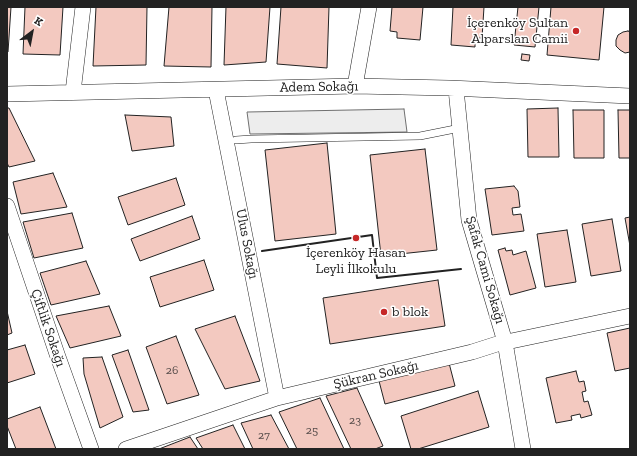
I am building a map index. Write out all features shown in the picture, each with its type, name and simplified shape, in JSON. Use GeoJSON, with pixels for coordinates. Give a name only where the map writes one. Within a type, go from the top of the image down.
{"type":"FeatureCollection","features":[{"type":"Feature","properties":{"kind":"street"},"geometry":{"type":"LineString","coordinates":[[73,92],[83,7]]}},
{"type":"Feature","properties":{"kind":"street"},"geometry":{"type":"LineString","coordinates":[[355,86],[369,7]]}},
{"type":"Feature","properties":{"kind":"street","name":"Adem Sokağı"},"geometry":{"type":"LineString","coordinates":[[7,94],[355,86],[630,96]]}},
{"type":"Feature","properties":{"kind":"street","name":"Şafak Cami Sokağı"},"geometry":{"type":"LineString","coordinates":[[456,89],[469,220],[505,342],[523,449]]}},
{"type":"Feature","properties":{"kind":"street","name":"Ulus Sokağı"},"geometry":{"type":"LineString","coordinates":[[216,90],[277,398]]}},
{"type":"Feature","properties":{"kind":"street","name":"Çiftlik Sokağı"},"geometry":{"type":"LineString","coordinates":[[7,206],[91,449]]}},
{"type":"Feature","properties":{"kind":"street","name":"Şükran Sokağı"},"geometry":{"type":"LineString","coordinates":[[126,449],[277,398],[464,354],[505,342],[630,316]]}},
{"type":"Feature","properties":{"kind":"lane"},"geometry":{"type":"LineString","coordinates":[[236,140],[420,136],[460,128]]}},
{"type":"Feature","properties":{"kind":"shaded area"},"geometry":{"type":"Polygon","coordinates":[[[404,109],[407,132],[250,134],[247,112],[404,109]]]}},
{"type":"Feature","properties":{"kind":"building"},"geometry":{"type":"Polygon","coordinates":[[[7,7],[11,7],[8,52],[7,52],[7,7]]]}},
{"type":"Feature","properties":{"kind":"building"},"geometry":{"type":"Polygon","coordinates":[[[25,7],[63,7],[60,55],[23,54],[25,7]]]}},
{"type":"Feature","properties":{"kind":"building"},"geometry":{"type":"Polygon","coordinates":[[[96,7],[147,7],[146,65],[93,66],[96,7]]]}},
{"type":"Feature","properties":{"kind":"building"},"geometry":{"type":"Polygon","coordinates":[[[169,7],[212,7],[211,67],[164,66],[169,7]]]}},
{"type":"Feature","properties":{"kind":"building"},"geometry":{"type":"Polygon","coordinates":[[[226,7],[270,7],[266,62],[224,65],[226,7]]]}},
{"type":"Feature","properties":{"kind":"building"},"geometry":{"type":"Polygon","coordinates":[[[281,7],[329,7],[327,68],[277,64],[281,7]]]}},
{"type":"Feature","properties":{"kind":"building"},"geometry":{"type":"Polygon","coordinates":[[[392,7],[423,7],[420,40],[397,38],[397,32],[390,31],[392,7]]]}},
{"type":"Feature","properties":{"kind":"building"},"geometry":{"type":"Polygon","coordinates":[[[453,7],[484,7],[482,38],[475,38],[475,47],[451,45],[453,7]]]}},
{"type":"Feature","properties":{"kind":"building"},"geometry":{"type":"Polygon","coordinates":[[[518,7],[539,7],[535,47],[514,45],[518,7]]]}},
{"type":"Feature","properties":{"kind":"building","name":"İçerenköy Sultan Alparslan Camii"},"geometry":{"type":"Polygon","coordinates":[[[551,7],[604,7],[599,60],[547,55],[551,7]]]}},
{"type":"Feature","properties":{"kind":"building"},"geometry":{"type":"Polygon","coordinates":[[[628,31],[630,32],[630,52],[625,53],[616,46],[616,40],[618,35],[628,31]]]}},
{"type":"Feature","properties":{"kind":"building"},"geometry":{"type":"Polygon","coordinates":[[[522,54],[530,55],[529,61],[521,60],[522,54]]]}},
{"type":"Feature","properties":{"kind":"building"},"geometry":{"type":"Polygon","coordinates":[[[7,108],[9,108],[35,161],[9,167],[7,163],[7,108]]]}},
{"type":"Feature","properties":{"kind":"building"},"geometry":{"type":"Polygon","coordinates":[[[558,108],[559,157],[528,157],[527,109],[558,108]]]}},
{"type":"Feature","properties":{"kind":"building"},"geometry":{"type":"Polygon","coordinates":[[[573,110],[604,110],[604,158],[574,158],[573,110]]]}},
{"type":"Feature","properties":{"kind":"building"},"geometry":{"type":"Polygon","coordinates":[[[618,110],[630,110],[630,158],[619,158],[618,110]]]}},
{"type":"Feature","properties":{"kind":"building"},"geometry":{"type":"Polygon","coordinates":[[[125,115],[171,117],[174,146],[132,151],[125,115]]]}},
{"type":"Feature","properties":{"kind":"building"},"geometry":{"type":"Polygon","coordinates":[[[327,143],[336,234],[275,241],[265,150],[327,143]]]}},
{"type":"Feature","properties":{"kind":"building"},"geometry":{"type":"Polygon","coordinates":[[[425,149],[437,250],[381,256],[370,155],[425,149]]]}},
{"type":"Feature","properties":{"kind":"building"},"geometry":{"type":"Polygon","coordinates":[[[53,173],[67,207],[21,214],[13,182],[53,173]]]}},
{"type":"Feature","properties":{"kind":"building"},"geometry":{"type":"Polygon","coordinates":[[[176,178],[185,205],[128,225],[118,197],[176,178]]]}},
{"type":"Feature","properties":{"kind":"building"},"geometry":{"type":"Polygon","coordinates":[[[514,186],[518,191],[520,207],[512,208],[513,215],[521,214],[524,231],[492,235],[485,189],[514,186]]]}},
{"type":"Feature","properties":{"kind":"building"},"geometry":{"type":"Polygon","coordinates":[[[72,213],[83,248],[34,258],[23,222],[72,213]]]}},
{"type":"Feature","properties":{"kind":"building"},"geometry":{"type":"Polygon","coordinates":[[[192,216],[200,239],[140,261],[131,239],[192,216]]]}},
{"type":"Feature","properties":{"kind":"building"},"geometry":{"type":"Polygon","coordinates":[[[630,217],[630,246],[625,218],[630,217]]]}},
{"type":"Feature","properties":{"kind":"building"},"geometry":{"type":"Polygon","coordinates":[[[612,219],[621,271],[591,276],[582,224],[612,219]]]}},
{"type":"Feature","properties":{"kind":"building"},"geometry":{"type":"Polygon","coordinates":[[[567,230],[576,282],[545,287],[537,234],[567,230]]]}},
{"type":"Feature","properties":{"kind":"building"},"geometry":{"type":"Polygon","coordinates":[[[505,248],[506,251],[512,250],[513,255],[526,251],[536,288],[510,295],[498,250],[505,248]]]}},
{"type":"Feature","properties":{"kind":"building"},"geometry":{"type":"Polygon","coordinates":[[[204,260],[214,290],[160,307],[150,277],[204,260]]]}},
{"type":"Feature","properties":{"kind":"building"},"geometry":{"type":"Polygon","coordinates":[[[86,261],[100,294],[51,305],[40,273],[86,261]]]}},
{"type":"Feature","properties":{"kind":"building","name":"b blok"},"geometry":{"type":"Polygon","coordinates":[[[438,280],[445,326],[330,344],[323,298],[438,280]]]}},
{"type":"Feature","properties":{"kind":"building"},"geometry":{"type":"Polygon","coordinates":[[[109,306],[121,336],[70,348],[56,316],[109,306]]]}},
{"type":"Feature","properties":{"kind":"building"},"geometry":{"type":"Polygon","coordinates":[[[7,311],[12,333],[7,335],[7,311]]]}},
{"type":"Feature","properties":{"kind":"building"},"geometry":{"type":"Polygon","coordinates":[[[235,316],[260,381],[225,389],[195,329],[235,316]]]}},
{"type":"Feature","properties":{"kind":"building"},"geometry":{"type":"Polygon","coordinates":[[[630,328],[630,368],[615,371],[607,333],[630,328]]]}},
{"type":"Feature","properties":{"kind":"building"},"geometry":{"type":"Polygon","coordinates":[[[176,336],[199,395],[167,404],[146,347],[176,336]]]}},
{"type":"Feature","properties":{"kind":"building"},"geometry":{"type":"Polygon","coordinates":[[[25,345],[35,374],[7,383],[7,350],[25,345]]]}},
{"type":"Feature","properties":{"kind":"building"},"geometry":{"type":"Polygon","coordinates":[[[128,350],[149,410],[133,412],[112,355],[128,350]]]}},
{"type":"Feature","properties":{"kind":"building"},"geometry":{"type":"Polygon","coordinates":[[[102,357],[123,417],[100,428],[84,374],[83,358],[102,357]]]}},
{"type":"Feature","properties":{"kind":"building"},"geometry":{"type":"Polygon","coordinates":[[[449,363],[455,386],[385,404],[379,381],[449,363]]]}},
{"type":"Feature","properties":{"kind":"building"},"geometry":{"type":"Polygon","coordinates":[[[576,371],[579,382],[584,381],[586,391],[582,392],[584,402],[588,401],[592,415],[581,418],[580,414],[571,416],[572,420],[556,423],[546,378],[576,371]]]}},
{"type":"Feature","properties":{"kind":"building"},"geometry":{"type":"Polygon","coordinates":[[[357,388],[383,446],[375,449],[351,449],[326,396],[357,388]]]}},
{"type":"Feature","properties":{"kind":"building"},"geometry":{"type":"Polygon","coordinates":[[[478,391],[489,427],[418,449],[411,449],[401,416],[478,391]]]}},
{"type":"Feature","properties":{"kind":"building"},"geometry":{"type":"Polygon","coordinates":[[[320,398],[344,449],[297,449],[279,412],[320,398]]]}},
{"type":"Feature","properties":{"kind":"building"},"geometry":{"type":"Polygon","coordinates":[[[40,407],[56,449],[16,449],[7,426],[7,419],[40,407]]]}},
{"type":"Feature","properties":{"kind":"building"},"geometry":{"type":"Polygon","coordinates":[[[271,415],[289,449],[253,449],[241,423],[271,415]]]}},
{"type":"Feature","properties":{"kind":"building"},"geometry":{"type":"Polygon","coordinates":[[[233,425],[245,449],[203,449],[196,438],[233,425]]]}},
{"type":"Feature","properties":{"kind":"building"},"geometry":{"type":"Polygon","coordinates":[[[190,437],[198,449],[159,449],[190,437]]]}},
{"type":"Feature","properties":{"kind":"wall"},"geometry":{"type":"LineString","coordinates":[[262,251],[372,235],[377,278],[461,269]]}},
{"type":"Feature","properties":{"kind":"place","name":"İçerenköy Sultan Alparslan Camii"},"geometry":{"type":"Point","coordinates":[576,31]}},
{"type":"Feature","properties":{"kind":"place","name":"İçerenköy Hasan Leyli İlkokulu"},"geometry":{"type":"Point","coordinates":[356,238]}},
{"type":"Feature","properties":{"kind":"place","name":"b blok"},"geometry":{"type":"Point","coordinates":[384,312]}}]}
